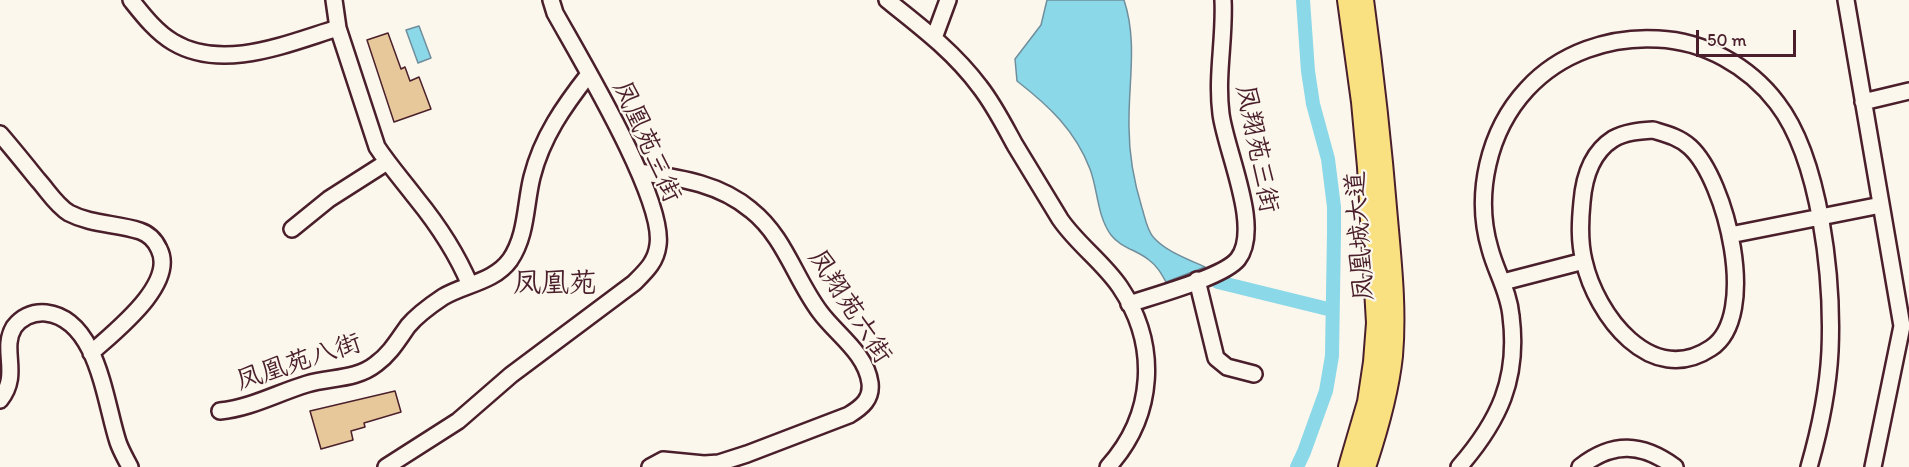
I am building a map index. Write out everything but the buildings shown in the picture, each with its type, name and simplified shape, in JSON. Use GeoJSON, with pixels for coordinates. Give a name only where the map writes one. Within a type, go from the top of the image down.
{"type":"FeatureCollection","features":[{"type":"Feature","properties":{"kind":"main road","name":"凤凰城大道"},"geometry":{"type":"LineString","coordinates":[[1348,0],[1366,145],[1377,323],[1368,402],[1349,467]]}},
{"type":"Feature","properties":{"kind":"main road","name":"凤凰城大道"},"geometry":{"type":"LineString","coordinates":[[1363,0],[1381,136],[1392,274],[1393,317],[1392,356],[1385,399],[1365,467]]}},
{"type":"Feature","properties":{"kind":"street"},"geometry":{"type":"LineString","coordinates":[[130,0],[148,21],[172,42],[187,49],[221,56],[246,54],[338,28]]}},
{"type":"Feature","properties":{"kind":"street"},"geometry":{"type":"LineString","coordinates":[[334,0],[338,28],[377,147],[439,228],[470,285]]}},
{"type":"Feature","properties":{"kind":"street","name":"凤凰苑三街"},"geometry":{"type":"LineString","coordinates":[[386,467],[459,421],[511,375],[634,283],[656,257],[659,234],[639,172],[555,13],[551,0]]}},
{"type":"Feature","properties":{"kind":"street"},"geometry":{"type":"LineString","coordinates":[[887,0],[934,38],[979,86],[1005,124],[1062,221],[1120,286],[1129,304],[1142,337],[1146,354],[1147,380],[1143,406],[1134,430],[1121,453],[1108,467]]}},
{"type":"Feature","properties":{"kind":"street"},"geometry":{"type":"LineString","coordinates":[[934,38],[948,0]]}},
{"type":"Feature","properties":{"kind":"street","name":"凤翔苑三街"},"geometry":{"type":"LineString","coordinates":[[1129,304],[1197,280],[1236,262],[1246,245],[1247,233],[1243,202],[1221,115],[1218,82],[1223,0]]}},
{"type":"Feature","properties":{"kind":"street"},"geometry":{"type":"LineString","coordinates":[[1846,0],[1902,326],[1873,467]]}},
{"type":"Feature","properties":{"kind":"street"},"geometry":{"type":"LineString","coordinates":[[1459,467],[1487,432],[1507,387],[1512,362],[1511,312],[1503,282],[1490,250],[1483,215],[1484,180],[1493,146],[1508,114],[1527,89],[1551,68],[1578,52],[1608,42],[1640,38],[1671,40],[1692,45],[1731,61],[1756,80],[1777,103],[1794,130],[1809,173],[1820,217],[1831,307],[1830,353],[1825,398],[1809,467]]}},
{"type":"Feature","properties":{"kind":"street","name":"凤凰苑八街"},"geometry":{"type":"LineString","coordinates":[[220,411],[237,409],[311,383],[357,375],[368,370],[389,353],[409,325],[423,311],[445,296],[492,276],[510,260],[523,232],[531,178],[545,138],[589,74]]}},
{"type":"Feature","properties":{"kind":"street"},"geometry":{"type":"LineString","coordinates":[[1863,102],[1909,91]]}},
{"type":"Feature","properties":{"kind":"street"},"geometry":{"type":"LineString","coordinates":[[1653,130],[1672,135],[1690,147],[1702,163],[1719,198],[1730,235],[1735,279],[1732,317],[1725,333],[1714,346],[1700,355],[1683,360],[1666,360],[1650,354],[1629,339],[1603,307],[1584,261],[1579,225],[1587,170],[1598,153],[1613,139],[1632,132],[1653,130]]}},
{"type":"Feature","properties":{"kind":"street"},"geometry":{"type":"LineString","coordinates":[[0,134],[60,206],[84,219],[142,231],[155,241],[160,250],[163,268],[152,291],[129,318],[91,353]]}},
{"type":"Feature","properties":{"kind":"street"},"geometry":{"type":"LineString","coordinates":[[292,229],[329,199],[387,162]]}},
{"type":"Feature","properties":{"kind":"street","name":"凤翔苑六街"},"geometry":{"type":"LineString","coordinates":[[639,172],[705,184],[751,209],[780,241],[805,291],[858,356],[868,374],[870,383],[867,400],[861,408],[849,415],[747,454],[719,463],[704,464],[663,460],[650,467]]}},
{"type":"Feature","properties":{"kind":"street"},"geometry":{"type":"LineString","coordinates":[[1730,235],[1881,205]]}},
{"type":"Feature","properties":{"kind":"street"},"geometry":{"type":"LineString","coordinates":[[1503,282],[1584,261]]}},
{"type":"Feature","properties":{"kind":"street"},"geometry":{"type":"LineString","coordinates":[[1197,280],[1216,358],[1227,367],[1254,374]]}},
{"type":"Feature","properties":{"kind":"street"},"geometry":{"type":"LineString","coordinates":[[0,400],[10,382],[6,339],[13,327],[31,314],[56,315],[67,320],[78,330],[91,353],[102,380],[118,444],[130,467]]}},
{"type":"Feature","properties":{"kind":"street"},"geometry":{"type":"LineString","coordinates":[[1580,467],[1594,456],[1615,449],[1636,448],[1657,454],[1675,467]]}},
{"type":"Feature","properties":{"kind":"water"},"geometry":{"type":"Polygon","coordinates":[[[1047,0],[1124,0],[1131,32],[1130,147],[1134,178],[1146,224],[1159,243],[1178,255],[1205,267],[1166,282],[1152,262],[1115,239],[1106,228],[1093,177],[1077,142],[1060,120],[1017,81],[1015,59],[1041,25],[1047,0]]]}},
{"type":"Feature","properties":{"kind":"water"},"geometry":{"type":"Polygon","coordinates":[[[419,26],[431,58],[418,63],[406,30],[419,26]]]}},
{"type":"Feature","properties":{"kind":"waterway"},"geometry":{"type":"LineString","coordinates":[[1297,467],[1326,391],[1332,356],[1334,232],[1334,207],[1328,159],[1313,104],[1308,71],[1303,0]]}},
{"type":"Feature","properties":{"kind":"waterway"},"geometry":{"type":"LineString","coordinates":[[1218,282],[1332,310]]}},
{"type":"Feature","properties":{"kind":"district","name":"凤凰苑"},"geometry":{"type":"Point","coordinates":[555,285]}}]}
